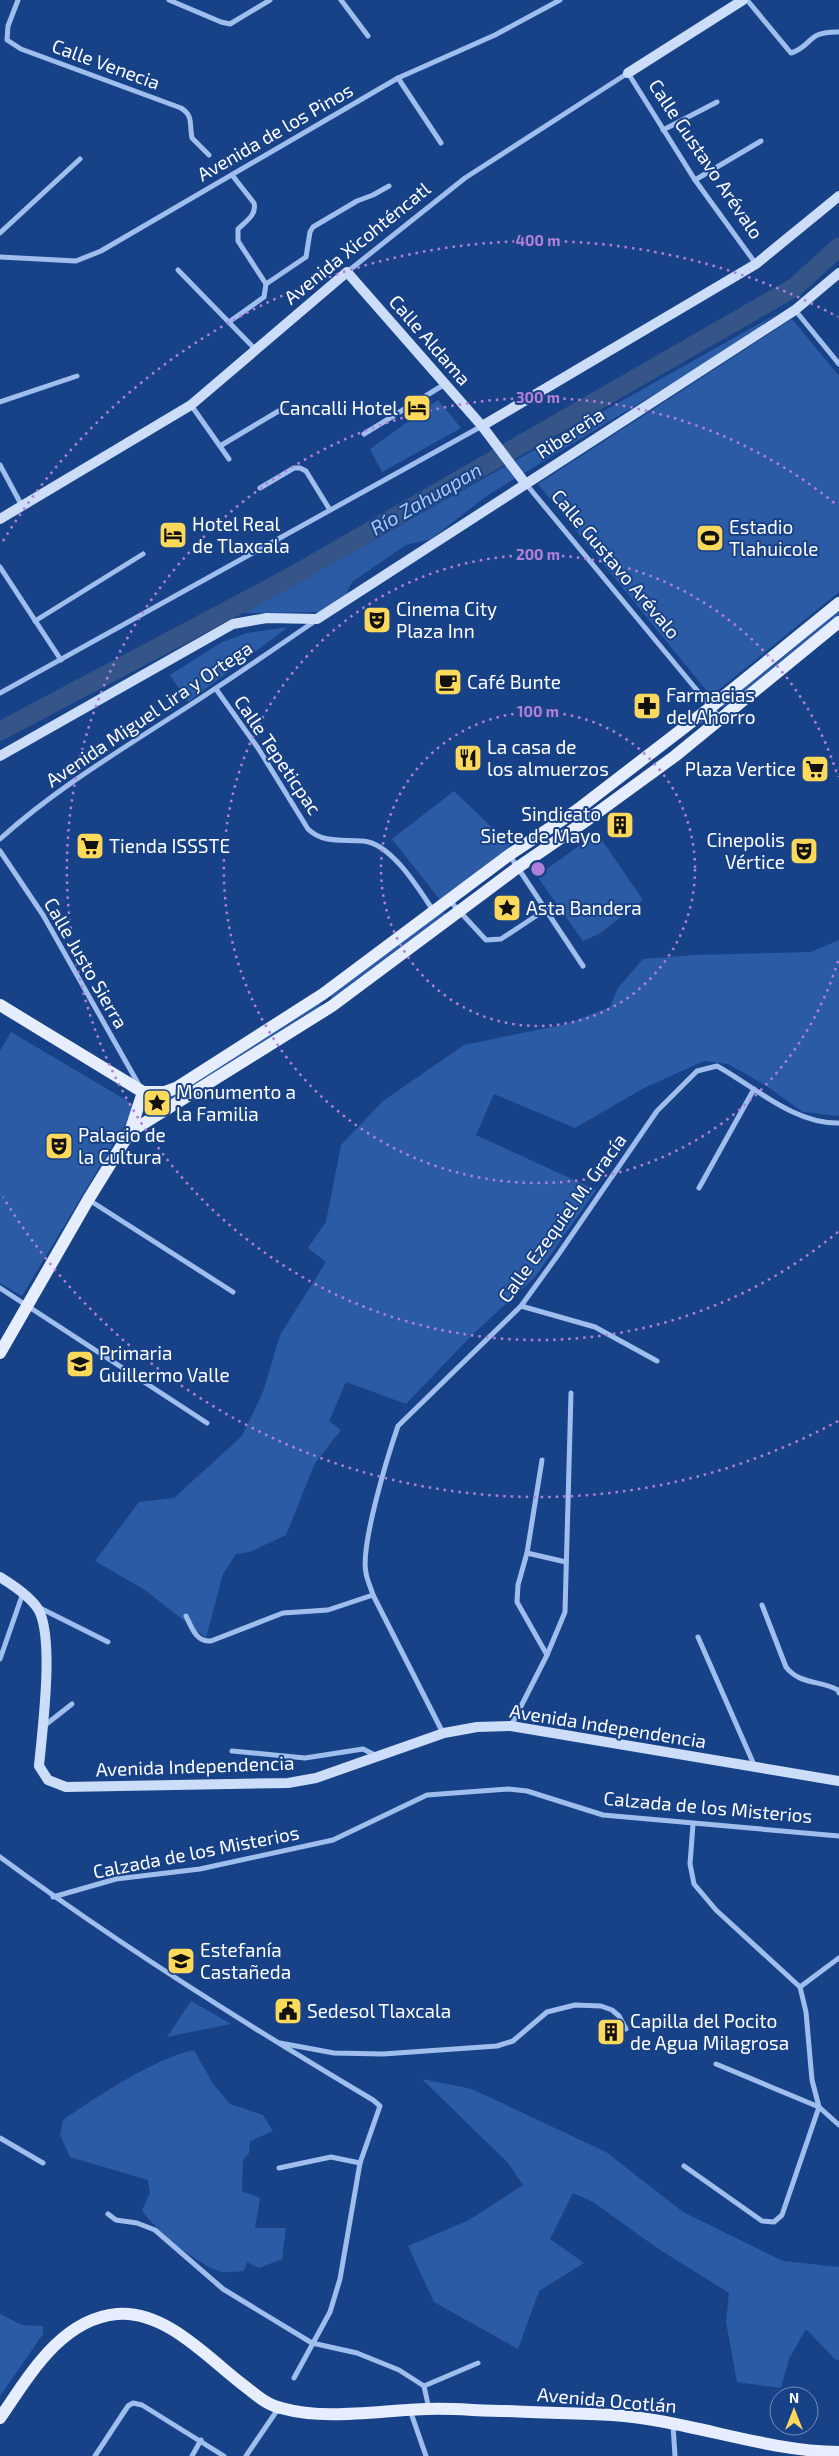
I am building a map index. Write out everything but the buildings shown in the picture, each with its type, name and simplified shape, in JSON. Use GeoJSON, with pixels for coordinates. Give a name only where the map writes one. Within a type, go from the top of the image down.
{"type":"FeatureCollection","features":[{"type":"Feature","properties":{"kind":"main road"},"geometry":{"type":"LineString","coordinates":[[0,1005],[143,1092],[165,1092],[176,1088],[323,994],[509,855],[577,810],[711,707],[839,603]]}},
{"type":"Feature","properties":{"kind":"main road"},"geometry":{"type":"LineString","coordinates":[[130,1132],[332,1006],[458,911],[675,756],[839,622]]}},
{"type":"Feature","properties":{"kind":"main road"},"geometry":{"type":"LineString","coordinates":[[323,994],[332,1006]]}},
{"type":"Feature","properties":{"kind":"main road"},"geometry":{"type":"LineString","coordinates":[[0,1353],[88,1200],[130,1132],[143,1092]]}},
{"type":"Feature","properties":{"kind":"main road"},"geometry":{"type":"LineString","coordinates":[[0,2418],[44,2358],[62,2338],[89,2321],[126,2314],[151,2320],[173,2330],[262,2399],[279,2408]]}},
{"type":"Feature","properties":{"kind":"main road","name":"Avenida Ocotlán"},"geometry":{"type":"LineString","coordinates":[[279,2408],[334,2413],[429,2409],[614,2415],[673,2422],[791,2452],[838,2454]]}},
{"type":"Feature","properties":{"kind":"street","name":"Calle Venecia"},"geometry":{"type":"LineString","coordinates":[[18,0],[8,26],[7,40],[21,49],[181,108],[188,113],[192,138],[209,155]]}},
{"type":"Feature","properties":{"kind":"street"},"geometry":{"type":"LineString","coordinates":[[169,0],[230,24],[270,0]]}},
{"type":"Feature","properties":{"kind":"street"},"geometry":{"type":"LineString","coordinates":[[341,0],[368,36]]}},
{"type":"Feature","properties":{"kind":"street","name":"Avenida de los Pinos"},"geometry":{"type":"LineString","coordinates":[[0,257],[76,261],[101,251],[398,78],[495,36],[560,0]]}},
{"type":"Feature","properties":{"kind":"street","name":"Avenida Xicohténcatl"},"geometry":{"type":"LineString","coordinates":[[0,520],[191,405],[347,272],[465,178],[743,0]]}},
{"type":"Feature","properties":{"kind":"street"},"geometry":{"type":"LineString","coordinates":[[747,0],[791,53],[812,37],[824,32],[839,32]]}},
{"type":"Feature","properties":{"kind":"street","name":"Calle Gustavo Arévalo"},"geometry":{"type":"LineString","coordinates":[[628,73],[695,180],[756,264]]}},
{"type":"Feature","properties":{"kind":"street"},"geometry":{"type":"LineString","coordinates":[[398,78],[441,143]]}},
{"type":"Feature","properties":{"kind":"street"},"geometry":{"type":"LineString","coordinates":[[663,130],[717,102]]}},
{"type":"Feature","properties":{"kind":"street"},"geometry":{"type":"LineString","coordinates":[[695,180],[761,141]]}},
{"type":"Feature","properties":{"kind":"street"},"geometry":{"type":"LineString","coordinates":[[0,233],[80,159]]}},
{"type":"Feature","properties":{"kind":"street"},"geometry":{"type":"LineString","coordinates":[[229,322],[264,297],[266,284],[238,240],[238,229],[253,214],[255,209],[254,203],[232,175]]}},
{"type":"Feature","properties":{"kind":"street"},"geometry":{"type":"LineString","coordinates":[[266,284],[306,257],[310,232],[313,227],[356,201],[373,196],[389,186]]}},
{"type":"Feature","properties":{"kind":"street"},"geometry":{"type":"LineString","coordinates":[[0,693],[330,510],[484,428],[756,264],[839,196]]}},
{"type":"Feature","properties":{"kind":"street"},"geometry":{"type":"LineString","coordinates":[[178,270],[256,350]]}},
{"type":"Feature","properties":{"kind":"street","name":"Calle Aldama"},"geometry":{"type":"LineString","coordinates":[[347,272],[484,428]]}},
{"type":"Feature","properties":{"kind":"street","name":"Ribereña"},"geometry":{"type":"LineString","coordinates":[[317,619],[795,310],[839,273]]}},
{"type":"Feature","properties":{"kind":"street"},"geometry":{"type":"LineString","coordinates":[[795,310],[839,364]]}},
{"type":"Feature","properties":{"kind":"street"},"geometry":{"type":"LineString","coordinates":[[0,402],[76,376]]}},
{"type":"Feature","properties":{"kind":"street"},"geometry":{"type":"LineString","coordinates":[[364,434],[445,384]]}},
{"type":"Feature","properties":{"kind":"street"},"geometry":{"type":"LineString","coordinates":[[191,405],[229,459]]}},
{"type":"Feature","properties":{"kind":"street"},"geometry":{"type":"LineString","coordinates":[[220,446],[282,409]]}},
{"type":"Feature","properties":{"kind":"street","name":"Calle Gustavo Arévalo"},"geometry":{"type":"LineString","coordinates":[[484,428],[525,483],[720,718]]}},
{"type":"Feature","properties":{"kind":"street"},"geometry":{"type":"LineString","coordinates":[[0,465],[23,507]]}},
{"type":"Feature","properties":{"kind":"street"},"geometry":{"type":"LineString","coordinates":[[260,488],[294,468],[300,468],[306,472],[330,510]]}},
{"type":"Feature","properties":{"kind":"street"},"geometry":{"type":"LineString","coordinates":[[35,621],[143,554]]}},
{"type":"Feature","properties":{"kind":"street"},"geometry":{"type":"LineString","coordinates":[[0,567],[61,660]]}},
{"type":"Feature","properties":{"kind":"street"},"geometry":{"type":"LineString","coordinates":[[0,756],[233,624],[267,618],[317,619]]}},
{"type":"Feature","properties":{"kind":"street","name":"Avenida Miguel Lira y Ortega"},"geometry":{"type":"LineString","coordinates":[[0,839],[28,814],[63,788],[216,689],[317,619]]}},
{"type":"Feature","properties":{"kind":"street","name":"Calle Tepeticpac"},"geometry":{"type":"LineString","coordinates":[[216,689],[258,748],[308,829],[315,836],[344,842],[364,840],[386,850],[434,912]]}},
{"type":"Feature","properties":{"kind":"street","name":"Calle Justo Sierra"},"geometry":{"type":"LineString","coordinates":[[0,851],[43,915],[143,1092]]}},
{"type":"Feature","properties":{"kind":"street"},"geometry":{"type":"LineString","coordinates":[[509,855],[583,966]]}},
{"type":"Feature","properties":{"kind":"street"},"geometry":{"type":"LineString","coordinates":[[449,900],[486,940],[494,941],[502,939],[545,910]]}},
{"type":"Feature","properties":{"kind":"street","name":"Calle Ezequiel M. Gracía"},"geometry":{"type":"LineString","coordinates":[[444,1733],[373,1595],[365,1572],[365,1551],[391,1446],[398,1426],[521,1306],[657,1111],[697,1071],[717,1066],[797,1114],[828,1123],[839,1123]]}},
{"type":"Feature","properties":{"kind":"street"},"geometry":{"type":"LineString","coordinates":[[699,1188],[754,1089]]}},
{"type":"Feature","properties":{"kind":"street"},"geometry":{"type":"LineString","coordinates":[[88,1200],[233,1292]]}},
{"type":"Feature","properties":{"kind":"street"},"geometry":{"type":"LineString","coordinates":[[0,1288],[207,1423]]}},
{"type":"Feature","properties":{"kind":"street"},"geometry":{"type":"LineString","coordinates":[[521,1306],[594,1327],[657,1361]]}},
{"type":"Feature","properties":{"kind":"street"},"geometry":{"type":"LineString","coordinates":[[511,1726],[547,1655],[565,1612],[571,1393]]}},
{"type":"Feature","properties":{"kind":"street"},"geometry":{"type":"LineString","coordinates":[[542,1460],[527,1553],[518,1585],[517,1602],[547,1655]]}},
{"type":"Feature","properties":{"kind":"street"},"geometry":{"type":"LineString","coordinates":[[527,1553],[566,1562]]}},
{"type":"Feature","properties":{"kind":"street"},"geometry":{"type":"LineString","coordinates":[[0,1577],[23,1593],[37,1606],[108,1642]]}},
{"type":"Feature","properties":{"kind":"street"},"geometry":{"type":"LineString","coordinates":[[0,1659],[23,1593]]}},
{"type":"Feature","properties":{"kind":"street"},"geometry":{"type":"LineString","coordinates":[[186,1616],[198,1638],[204,1641],[211,1641],[283,1613],[328,1610],[373,1595]]}},
{"type":"Feature","properties":{"kind":"street"},"geometry":{"type":"LineString","coordinates":[[762,1605],[786,1667],[793,1675],[803,1680],[830,1685],[838,1690],[839,1693]]}},
{"type":"Feature","properties":{"kind":"street","name":"Avenida Independencia"},"geometry":{"type":"LineString","coordinates":[[37,1606],[44,1622],[47,1654],[39,1766],[48,1780],[66,1787],[288,1783],[316,1778],[444,1733],[477,1727],[511,1726],[839,1781]]}},
{"type":"Feature","properties":{"kind":"street"},"geometry":{"type":"LineString","coordinates":[[698,1637],[756,1768]]}},
{"type":"Feature","properties":{"kind":"street"},"geometry":{"type":"LineString","coordinates":[[42,1728],[72,1704]]}},
{"type":"Feature","properties":{"kind":"street"},"geometry":{"type":"LineString","coordinates":[[232,1751],[305,1758],[363,1749],[378,1756]]}},
{"type":"Feature","properties":{"kind":"street","name":"Calzada de los Misterios"},"geometry":{"type":"LineString","coordinates":[[53,1897],[116,1879],[200,1869],[333,1840],[427,1796],[508,1789],[527,1791],[603,1815],[839,1836]]}},
{"type":"Feature","properties":{"kind":"street"},"geometry":{"type":"LineString","coordinates":[[684,2166],[762,2221],[774,2222],[782,2214],[819,2107],[812,2080],[806,2012],[800,1987],[716,1910],[694,1884],[690,1864],[693,1824]]}},
{"type":"Feature","properties":{"kind":"street"},"geometry":{"type":"LineString","coordinates":[[0,1857],[53,1897],[277,2042],[380,2106],[360,2162],[340,2279],[330,2312],[294,2378]]}},
{"type":"Feature","properties":{"kind":"street"},"geometry":{"type":"LineString","coordinates":[[800,1987],[839,1958]]}},
{"type":"Feature","properties":{"kind":"street"},"geometry":{"type":"LineString","coordinates":[[277,2042],[334,2053],[383,2054],[497,2046],[513,2041],[547,2012],[575,2005],[601,2006],[612,2010],[619,2016],[626,2029]]}},
{"type":"Feature","properties":{"kind":"street"},"geometry":{"type":"LineString","coordinates":[[716,2064],[819,2107],[839,2125]]}},
{"type":"Feature","properties":{"kind":"street"},"geometry":{"type":"LineString","coordinates":[[0,2138],[43,2163]]}},
{"type":"Feature","properties":{"kind":"street"},"geometry":{"type":"LineString","coordinates":[[279,2168],[331,2157],[360,2162]]}},
{"type":"Feature","properties":{"kind":"street"},"geometry":{"type":"LineString","coordinates":[[108,2214],[116,2220],[137,2223],[155,2230],[224,2289],[312,2343],[356,2353],[399,2370],[424,2386],[429,2409]]}},
{"type":"Feature","properties":{"kind":"street"},"geometry":{"type":"LineString","coordinates":[[424,2386],[478,2363]]}},
{"type":"Feature","properties":{"kind":"street"},"geometry":{"type":"LineString","coordinates":[[95,2456],[128,2406],[133,2403],[142,2405],[224,2456]]}},
{"type":"Feature","properties":{"kind":"street"},"geometry":{"type":"LineString","coordinates":[[246,2456],[279,2408]]}},
{"type":"Feature","properties":{"kind":"street"},"geometry":{"type":"LineString","coordinates":[[410,2410],[426,2456]]}},
{"type":"Feature","properties":{"kind":"street"},"geometry":{"type":"LineString","coordinates":[[673,2422],[675,2456]]}},
{"type":"Feature","properties":{"kind":"street"},"geometry":{"type":"LineString","coordinates":[[192,2456],[201,2440]]}},
{"type":"Feature","properties":{"kind":"shaded area"},"geometry":{"type":"Polygon","coordinates":[[[782,311],[704,364],[488,495],[431,539],[406,545],[352,582],[345,596],[324,612],[244,613],[782,311]]]}},
{"type":"Feature","properties":{"kind":"shaded area","name":"Estadio Tlahuicole"},"geometry":{"type":"Polygon","coordinates":[[[792,319],[839,376],[839,592],[711,696],[538,484],[792,319]]]}},
{"type":"Feature","properties":{"kind":"shaded area"},"geometry":{"type":"Polygon","coordinates":[[[438,400],[461,428],[382,472],[370,449],[438,400]]]}},
{"type":"Feature","properties":{"kind":"shaded area"},"geometry":{"type":"Polygon","coordinates":[[[839,606],[839,618],[725,709],[719,703],[839,606]]]}},
{"type":"Feature","properties":{"kind":"shaded area"},"geometry":{"type":"Polygon","coordinates":[[[288,627],[188,702],[170,675],[222,642],[247,633],[288,627]]]}},
{"type":"Feature","properties":{"kind":"shaded area"},"geometry":{"type":"Polygon","coordinates":[[[454,791],[511,846],[441,901],[392,839],[454,791]]]}},
{"type":"Feature","properties":{"kind":"shaded area"},"geometry":{"type":"Polygon","coordinates":[[[597,833],[643,900],[599,934],[583,941],[537,876],[597,833]]]}},
{"type":"Feature","properties":{"kind":"shaded area"},"geometry":{"type":"Polygon","coordinates":[[[441,911],[448,915],[334,1002],[328,991],[441,911]]]}},
{"type":"Feature","properties":{"kind":"shaded area"},"geometry":{"type":"Polygon","coordinates":[[[839,940],[839,1116],[803,1112],[765,1085],[728,1064],[704,1061],[644,1088],[575,1128],[494,1094],[476,1135],[596,1190],[535,1277],[471,1336],[406,1404],[346,1382],[329,1421],[341,1430],[315,1463],[286,1535],[250,1552],[236,1554],[223,1574],[206,1638],[145,1590],[95,1561],[139,1502],[174,1498],[242,1436],[263,1392],[280,1335],[326,1262],[308,1248],[326,1222],[341,1145],[383,1101],[464,1045],[566,1024],[610,1007],[618,988],[643,959],[694,955],[811,952],[839,940]]]}},
{"type":"Feature","properties":{"kind":"shaded area"},"geometry":{"type":"Polygon","coordinates":[[[319,1000],[323,1008],[166,1103],[162,1098],[319,1000]]]}},
{"type":"Feature","properties":{"kind":"shaded area"},"geometry":{"type":"Polygon","coordinates":[[[11,1032],[136,1106],[22,1296],[0,1283],[0,1051],[11,1032]]]}},
{"type":"Feature","properties":{"kind":"shaded area"},"geometry":{"type":"Polygon","coordinates":[[[191,2001],[231,2024],[167,2037],[191,2001]]]}},
{"type":"Feature","properties":{"kind":"shaded area"},"geometry":{"type":"Polygon","coordinates":[[[194,2050],[213,2084],[230,2104],[263,2115],[273,2131],[250,2141],[249,2153],[243,2160],[242,2191],[260,2198],[255,2228],[286,2228],[282,2259],[259,2268],[247,2262],[244,2271],[221,2272],[190,2255],[156,2227],[142,2210],[150,2193],[148,2180],[70,2157],[60,2135],[63,2120],[92,2100],[126,2079],[162,2061],[194,2050]]]}},
{"type":"Feature","properties":{"kind":"shaded area"},"geometry":{"type":"Polygon","coordinates":[[[422,2079],[472,2089],[606,2152],[683,2212],[783,2261],[839,2267],[839,2360],[835,2359],[806,2329],[789,2359],[782,2386],[737,2382],[726,2322],[729,2293],[657,2248],[593,2202],[573,2193],[550,2239],[584,2263],[539,2291],[518,2349],[434,2302],[408,2246],[469,2220],[523,2185],[508,2163],[422,2079]]]}},
{"type":"Feature","properties":{"kind":"shaded area"},"geometry":{"type":"Polygon","coordinates":[[[0,2314],[22,2325],[43,2326],[43,2334],[0,2396],[0,2314]]]}},
{"type":"Feature","properties":{"kind":"waterway","name":"Río Zahuapan"},"geometry":{"type":"LineString","coordinates":[[0,731],[287,579],[795,287],[839,247]]}},
{"type":"Feature","properties":{"kind":"place","name":"Cancalli Hotel"},"geometry":{"type":"Point","coordinates":[417,408]}},
{"type":"Feature","properties":{"kind":"place","name":"Hotel Real de Tlaxcala"},"geometry":{"type":"Point","coordinates":[173,535]}},
{"type":"Feature","properties":{"kind":"place","name":"Estadio Tlahuicole"},"geometry":{"type":"Point","coordinates":[710,538]}},
{"type":"Feature","properties":{"kind":"place","name":"Cinema City Plaza Inn"},"geometry":{"type":"Point","coordinates":[377,620]}},
{"type":"Feature","properties":{"kind":"place","name":"Café Bunte"},"geometry":{"type":"Point","coordinates":[448,682]}},
{"type":"Feature","properties":{"kind":"place","name":"Farmacias del Ahorro"},"geometry":{"type":"Point","coordinates":[647,706]}},
{"type":"Feature","properties":{"kind":"place","name":"La casa de los almuerzos"},"geometry":{"type":"Point","coordinates":[468,758]}},
{"type":"Feature","properties":{"kind":"place","name":"Plaza Vertice"},"geometry":{"type":"Point","coordinates":[815,769]}},
{"type":"Feature","properties":{"kind":"place","name":"Sindicato Siete de Mayo"},"geometry":{"type":"Point","coordinates":[620,825]}},
{"type":"Feature","properties":{"kind":"place","name":"Tienda ISSSTE"},"geometry":{"type":"Point","coordinates":[90,846]}},
{"type":"Feature","properties":{"kind":"place","name":"Cinepolis Vértice"},"geometry":{"type":"Point","coordinates":[804,851]}},
{"type":"Feature","properties":{"kind":"place","name":"Asta Bandera"},"geometry":{"type":"Point","coordinates":[507,908]}},
{"type":"Feature","properties":{"kind":"place","name":"Monumento a la Familia"},"geometry":{"type":"Point","coordinates":[157,1103]}},
{"type":"Feature","properties":{"kind":"place","name":"Palacio de la Cultura"},"geometry":{"type":"Point","coordinates":[59,1146]}},
{"type":"Feature","properties":{"kind":"place","name":"Primaria Guillermo Valle"},"geometry":{"type":"Point","coordinates":[80,1364]}},
{"type":"Feature","properties":{"kind":"place","name":"Estefanía Castañeda"},"geometry":{"type":"Point","coordinates":[181,1961]}},
{"type":"Feature","properties":{"kind":"place","name":"Sedesol Tlaxcala"},"geometry":{"type":"Point","coordinates":[288,2011]}},
{"type":"Feature","properties":{"kind":"place","name":"Capilla del Pocito de Agua Milagrosa"},"geometry":{"type":"Point","coordinates":[611,2032]}}]}
